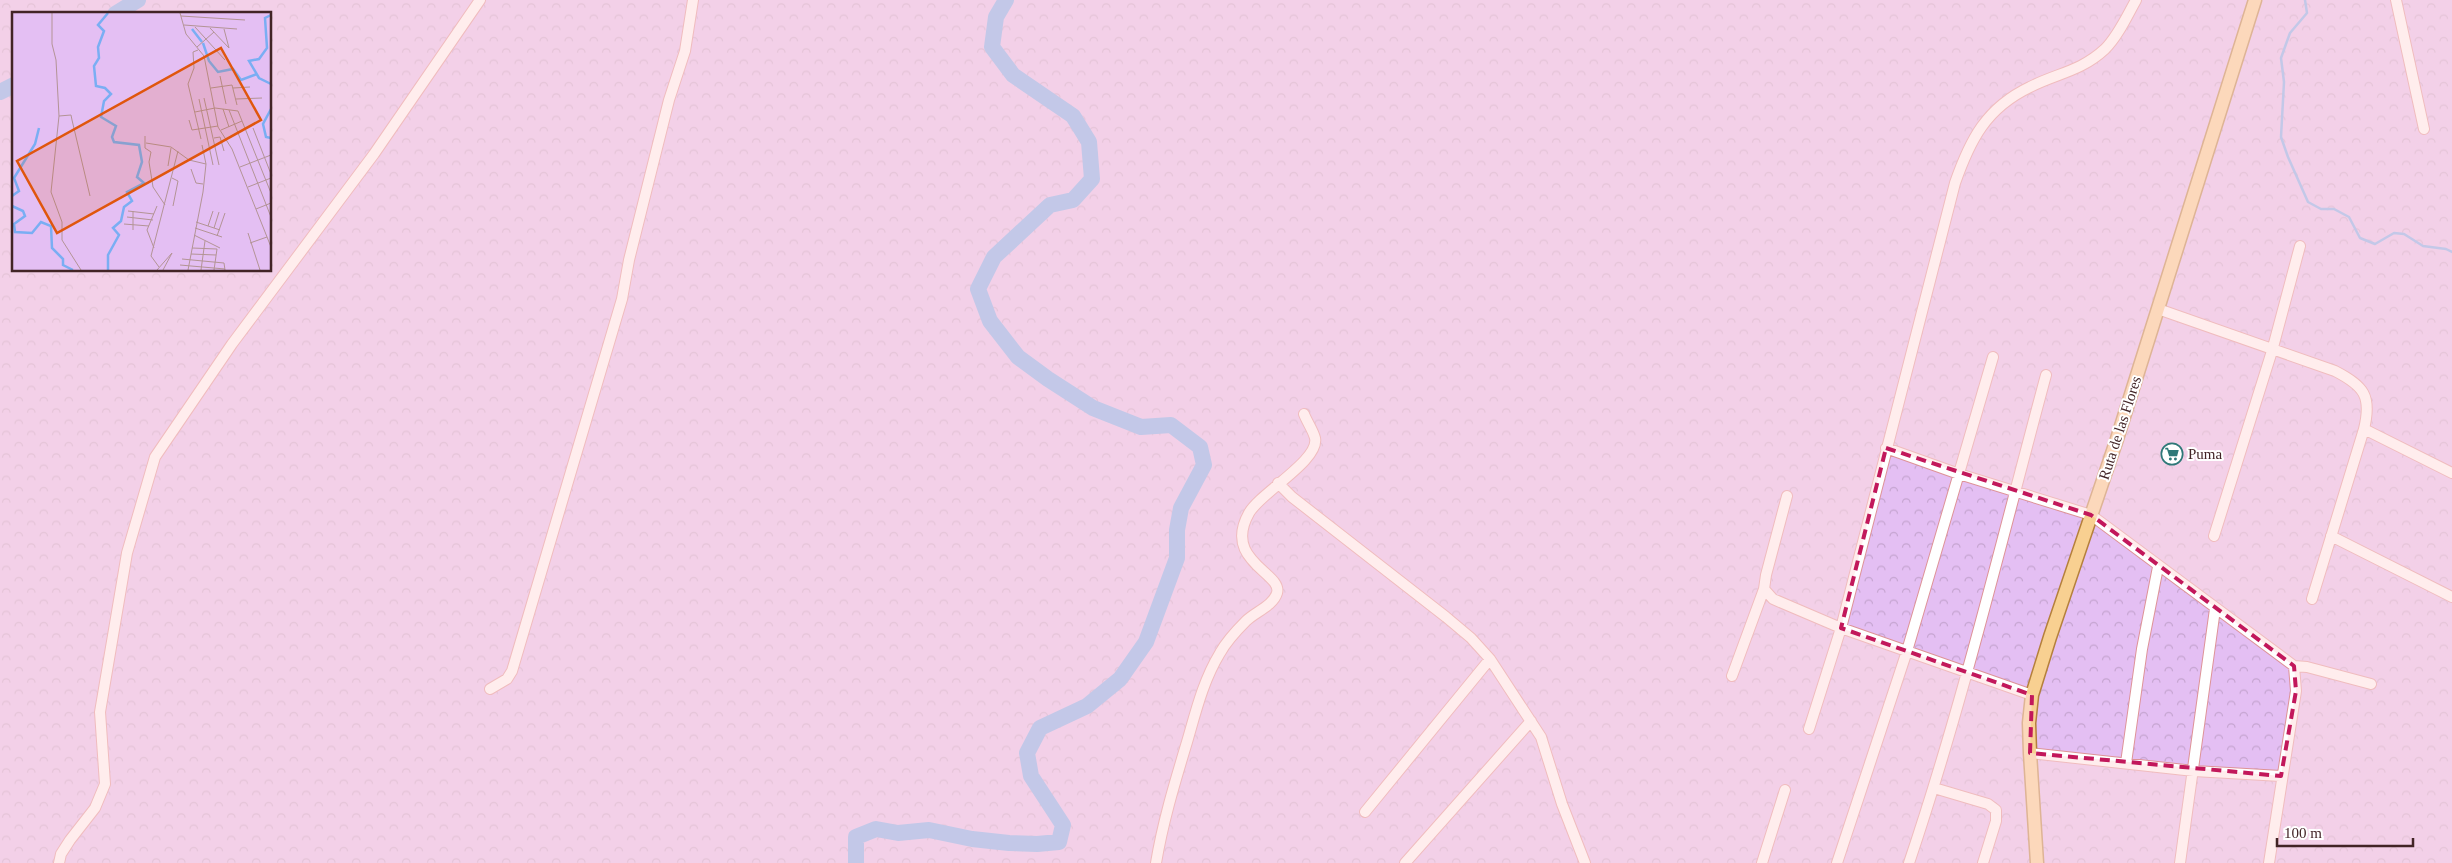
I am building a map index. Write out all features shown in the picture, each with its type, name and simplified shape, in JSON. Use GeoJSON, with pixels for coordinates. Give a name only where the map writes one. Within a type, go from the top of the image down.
{"type":"FeatureCollection","features":[{"type":"Feature","properties":{"kind":"main road","name":"Ruta de las Flores"},"geometry":{"type":"LineString","coordinates":[[2036,863],[2029,722],[2032,695],[2158,309],[2255,0]]}},
{"type":"Feature","properties":{"kind":"street"},"geometry":{"type":"LineString","coordinates":[[59,863],[61,854],[70,840],[95,808],[105,784],[100,712],[127,553],[155,457],[238,336],[374,154],[480,0]]}},
{"type":"Feature","properties":{"kind":"street"},"geometry":{"type":"LineString","coordinates":[[490,688],[507,679],[512,671],[622,299],[629,260],[669,100],[685,51],[693,0]]}},
{"type":"Feature","properties":{"kind":"street"},"geometry":{"type":"LineString","coordinates":[[1808,728],[1841,628],[1955,184],[1966,152],[1981,124],[1999,106],[2030,87],[2072,71],[2105,48],[2136,0]]}},
{"type":"Feature","properties":{"kind":"street"},"geometry":{"type":"LineString","coordinates":[[2396,0],[2424,129]]}},
{"type":"Feature","properties":{"kind":"street"},"geometry":{"type":"LineString","coordinates":[[2214,536],[2272,351],[2300,246]]}},
{"type":"Feature","properties":{"kind":"street"},"geometry":{"type":"LineString","coordinates":[[2158,309],[2272,351],[2335,371],[2360,387],[2367,398],[2368,411],[2364,428],[2312,599]]}},
{"type":"Feature","properties":{"kind":"street"},"geometry":{"type":"LineString","coordinates":[[1837,863],[1907,651],[1992,357]]}},
{"type":"Feature","properties":{"kind":"street"},"geometry":{"type":"LineString","coordinates":[[1909,863],[1934,788],[1968,672],[2046,375]]}},
{"type":"Feature","properties":{"kind":"street"},"geometry":{"type":"LineString","coordinates":[[1156,863],[1168,800],[1191,720],[1207,676],[1221,651],[1246,621],[1274,599],[1277,592],[1277,585],[1272,578],[1248,556],[1243,541],[1244,528],[1249,513],[1260,499],[1308,458],[1315,445],[1315,438],[1304,414]]}},
{"type":"Feature","properties":{"kind":"street"},"geometry":{"type":"LineString","coordinates":[[2364,428],[2452,473]]}},
{"type":"Feature","properties":{"kind":"street"},"geometry":{"type":"LineString","coordinates":[[1886,448],[1958,474],[2091,516],[2294,666],[2307,667],[2371,684]]}},
{"type":"Feature","properties":{"kind":"street"},"geometry":{"type":"LineString","coordinates":[[1278,484],[1292,497],[1446,617],[1471,638],[1490,659],[1531,720],[1548,755],[1562,804],[1585,863]]}},
{"type":"Feature","properties":{"kind":"street"},"geometry":{"type":"LineString","coordinates":[[1732,676],[1764,589],[1787,496]]}},
{"type":"Feature","properties":{"kind":"street"},"geometry":{"type":"LineString","coordinates":[[2331,536],[2452,597]]}},
{"type":"Feature","properties":{"kind":"street"},"geometry":{"type":"LineString","coordinates":[[2126,763],[2142,649],[2158,567]]}},
{"type":"Feature","properties":{"kind":"street"},"geometry":{"type":"LineString","coordinates":[[1764,589],[1773,599],[1841,628],[2032,695]]}},
{"type":"Feature","properties":{"kind":"street"},"geometry":{"type":"LineString","coordinates":[[2180,863],[2216,609]]}},
{"type":"Feature","properties":{"kind":"street"},"geometry":{"type":"LineString","coordinates":[[1365,812],[1490,659]]}},
{"type":"Feature","properties":{"kind":"street"},"geometry":{"type":"LineString","coordinates":[[2269,863],[2281,776],[2296,691],[2294,666]]}},
{"type":"Feature","properties":{"kind":"street"},"geometry":{"type":"LineString","coordinates":[[1405,863],[1531,720]]}},
{"type":"Feature","properties":{"kind":"street"},"geometry":{"type":"LineString","coordinates":[[2030,753],[2194,771],[2281,776]]}},
{"type":"Feature","properties":{"kind":"street"},"geometry":{"type":"LineString","coordinates":[[1934,788],[1988,804],[1996,810],[1996,821],[1983,863]]}},
{"type":"Feature","properties":{"kind":"street"},"geometry":{"type":"LineString","coordinates":[[1762,863],[1785,790]]}},
{"type":"Feature","properties":{"kind":"highlighted area"},"geometry":{"type":"Polygon","coordinates":[[[1886,448],[2091,515],[2294,666],[2296,691],[2281,776],[2030,753],[2032,695],[1841,628],[1886,448]]]}},
{"type":"Feature","properties":{"kind":"green space"},"geometry":{"type":"Polygon","coordinates":[[[0,0],[2452,0],[2452,863],[0,863],[0,0]]]}},
{"type":"Feature","properties":{"kind":"waterway"},"geometry":{"type":"LineString","coordinates":[[118,12],[138,0]]}},
{"type":"Feature","properties":{"kind":"waterway"},"geometry":{"type":"LineString","coordinates":[[856,863],[856,837],[876,829],[898,833],[929,830],[972,839],[1009,843],[1037,844],[1059,842],[1063,825],[1031,776],[1027,753],[1040,728],[1087,706],[1120,679],[1146,642],[1177,558],[1177,530],[1181,508],[1204,465],[1200,447],[1171,425],[1141,427],[1093,408],[1048,379],[1018,357],[990,321],[978,289],[994,257],[1050,205],[1073,200],[1092,179],[1089,142],[1073,116],[1013,75],[992,47],[996,17],[1006,0]]}},
{"type":"Feature","properties":{"kind":"waterway"},"geometry":{"type":"LineString","coordinates":[[2305,0],[2307,13],[2290,33],[2281,58],[2284,82],[2281,137],[2308,202],[2321,209],[2334,209],[2349,217],[2360,238],[2375,244],[2394,233],[2404,234],[2423,246],[2446,249],[2452,252]]}},
{"type":"Feature","properties":{"kind":"waterway"},"geometry":{"type":"LineString","coordinates":[[0,92],[12,86]]}},
{"type":"Feature","properties":{"kind":"place","name":"Puma"},"geometry":{"type":"Point","coordinates":[2172,454]}}]}
